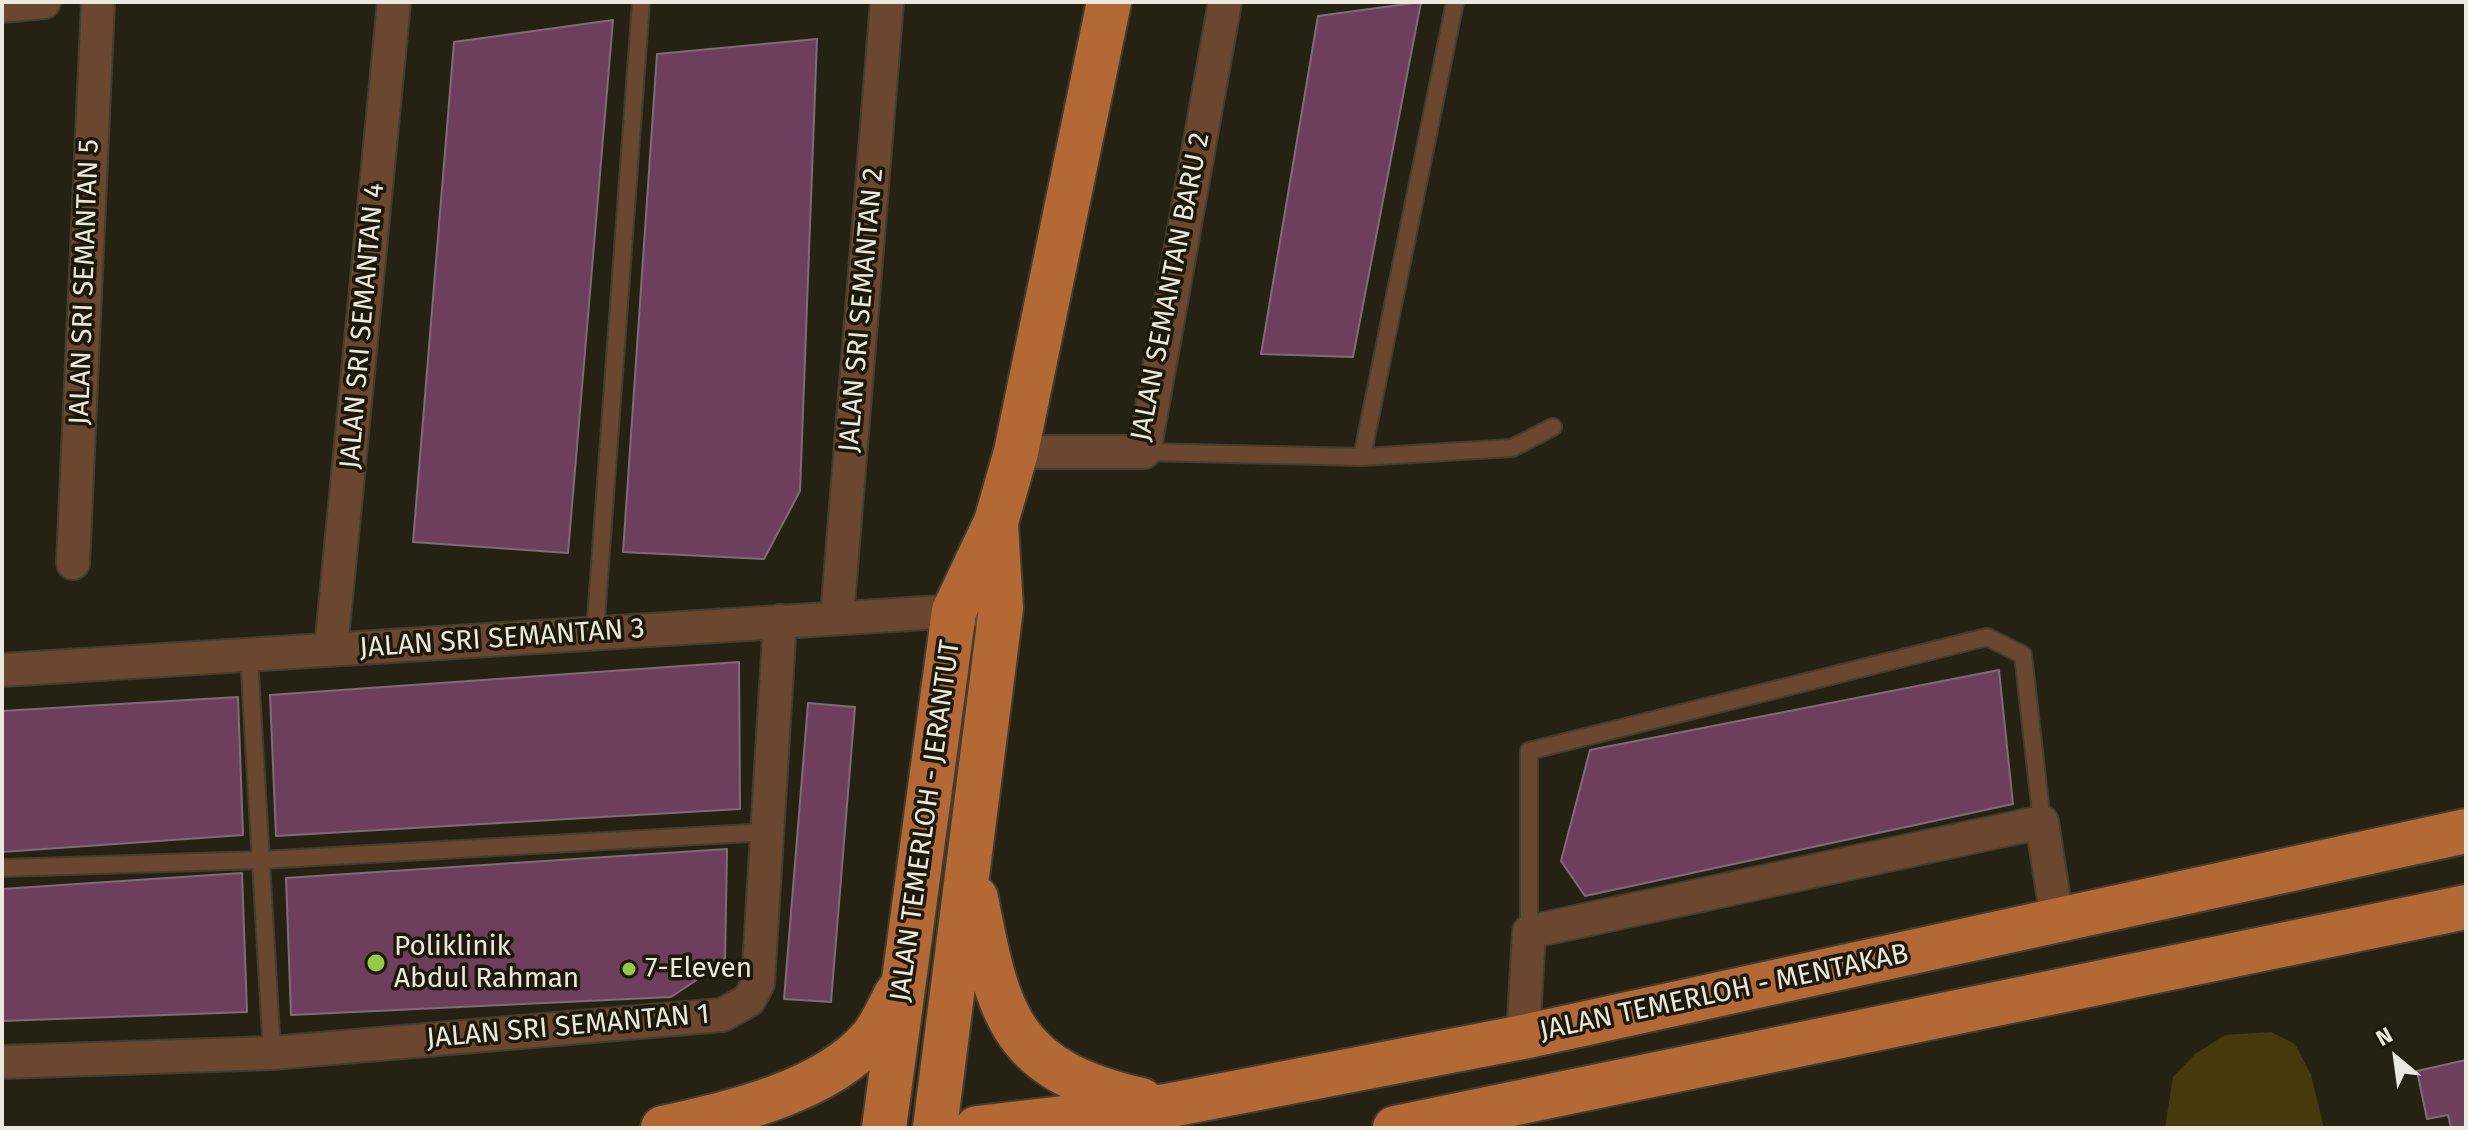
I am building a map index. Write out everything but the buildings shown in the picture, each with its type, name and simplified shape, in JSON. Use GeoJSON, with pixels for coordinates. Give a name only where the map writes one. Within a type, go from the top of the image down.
{"type":"FeatureCollection","features":[{"type":"Feature","properties":{"kind":"main road","name":"JALAN TEMERLOH - JERANTUT"},"geometry":{"type":"LineString","coordinates":[[884,1128],[954,611],[996,522],[1016,452],[1109,2]]}},
{"type":"Feature","properties":{"kind":"main road","name":"JALAN TEMERLOH - JERANTUT"},"geometry":{"type":"LineString","coordinates":[[935,1128],[1001,608],[996,522]]}},
{"type":"Feature","properties":{"kind":"main road","name":"JALAN TEMERLOH - MENTAKAB"},"geometry":{"type":"LineString","coordinates":[[977,1128],[1166,1106],[1523,1037],[2466,831]]}},
{"type":"Feature","properties":{"kind":"main road"},"geometry":{"type":"LineString","coordinates":[[969,860],[1000,1002],[1031,1051],[1073,1080],[1166,1106]]}},
{"type":"Feature","properties":{"kind":"main road"},"geometry":{"type":"LineString","coordinates":[[1395,1128],[2466,907]]}},
{"type":"Feature","properties":{"kind":"main road"},"geometry":{"type":"LineString","coordinates":[[663,1128],[770,1100],[848,1059],[873,1036],[905,980]]}},
{"type":"Feature","properties":{"kind":"street"},"geometry":{"type":"LineString","coordinates":[[2,6],[44,2]]}},
{"type":"Feature","properties":{"kind":"street","name":"JALAN SRI SEMANTAN 5"},"geometry":{"type":"LineString","coordinates":[[73,563],[98,2]]}},
{"type":"Feature","properties":{"kind":"street","name":"JALAN SRI SEMANTAN 4"},"geometry":{"type":"LineString","coordinates":[[331,649],[394,2]]}},
{"type":"Feature","properties":{"kind":"street","name":"JALAN SRI SEMANTAN 2"},"geometry":{"type":"LineString","coordinates":[[837,617],[887,2]]}},
{"type":"Feature","properties":{"kind":"street","name":"JALAN SEMANTAN BARU 2"},"geometry":{"type":"LineString","coordinates":[[1016,452],[1144,452],[1225,2]]}},
{"type":"Feature","properties":{"kind":"street","name":"JALAN SRI SEMANTAN 3"},"geometry":{"type":"LineString","coordinates":[[2,670],[1001,608]]}},
{"type":"Feature","properties":{"kind":"street","name":"JALAN SRI SEMANTAN 1"},"geometry":{"type":"LineString","coordinates":[[2,1062],[272,1053],[722,1015],[749,1000],[758,983],[780,621]]}},
{"type":"Feature","properties":{"kind":"street"},"geometry":{"type":"LineString","coordinates":[[1523,1037],[1529,932],[2042,822],[2057,919]]}},
{"type":"Feature","properties":{"kind":"lane"},"geometry":{"type":"LineString","coordinates":[[595,633],[641,2]]}},
{"type":"Feature","properties":{"kind":"lane"},"geometry":{"type":"LineString","coordinates":[[1362,457],[1455,2]]}},
{"type":"Feature","properties":{"kind":"lane"},"geometry":{"type":"LineString","coordinates":[[1144,452],[1362,457],[1512,448],[1553,427]]}},
{"type":"Feature","properties":{"kind":"lane"},"geometry":{"type":"LineString","coordinates":[[1529,932],[1529,751],[1987,637],[2023,655],[2042,822]]}},
{"type":"Feature","properties":{"kind":"lane"},"geometry":{"type":"LineString","coordinates":[[249,655],[272,1053]]}},
{"type":"Feature","properties":{"kind":"lane"},"geometry":{"type":"LineString","coordinates":[[2,868],[261,860],[769,832]]}},
{"type":"Feature","properties":{"kind":"shaded area"},"geometry":{"type":"Polygon","coordinates":[[[2271,1032],[2295,1044],[2311,1075],[2324,1128],[2165,1128],[2173,1077],[2195,1054],[2225,1035],[2271,1032]]]}},
{"type":"Feature","properties":{"kind":"place","name":"Poliklinik Abdul Rahman"},"geometry":{"type":"Point","coordinates":[376,963]}},
{"type":"Feature","properties":{"kind":"place","name":"7-Eleven"},"geometry":{"type":"Point","coordinates":[629,969]}}]}
